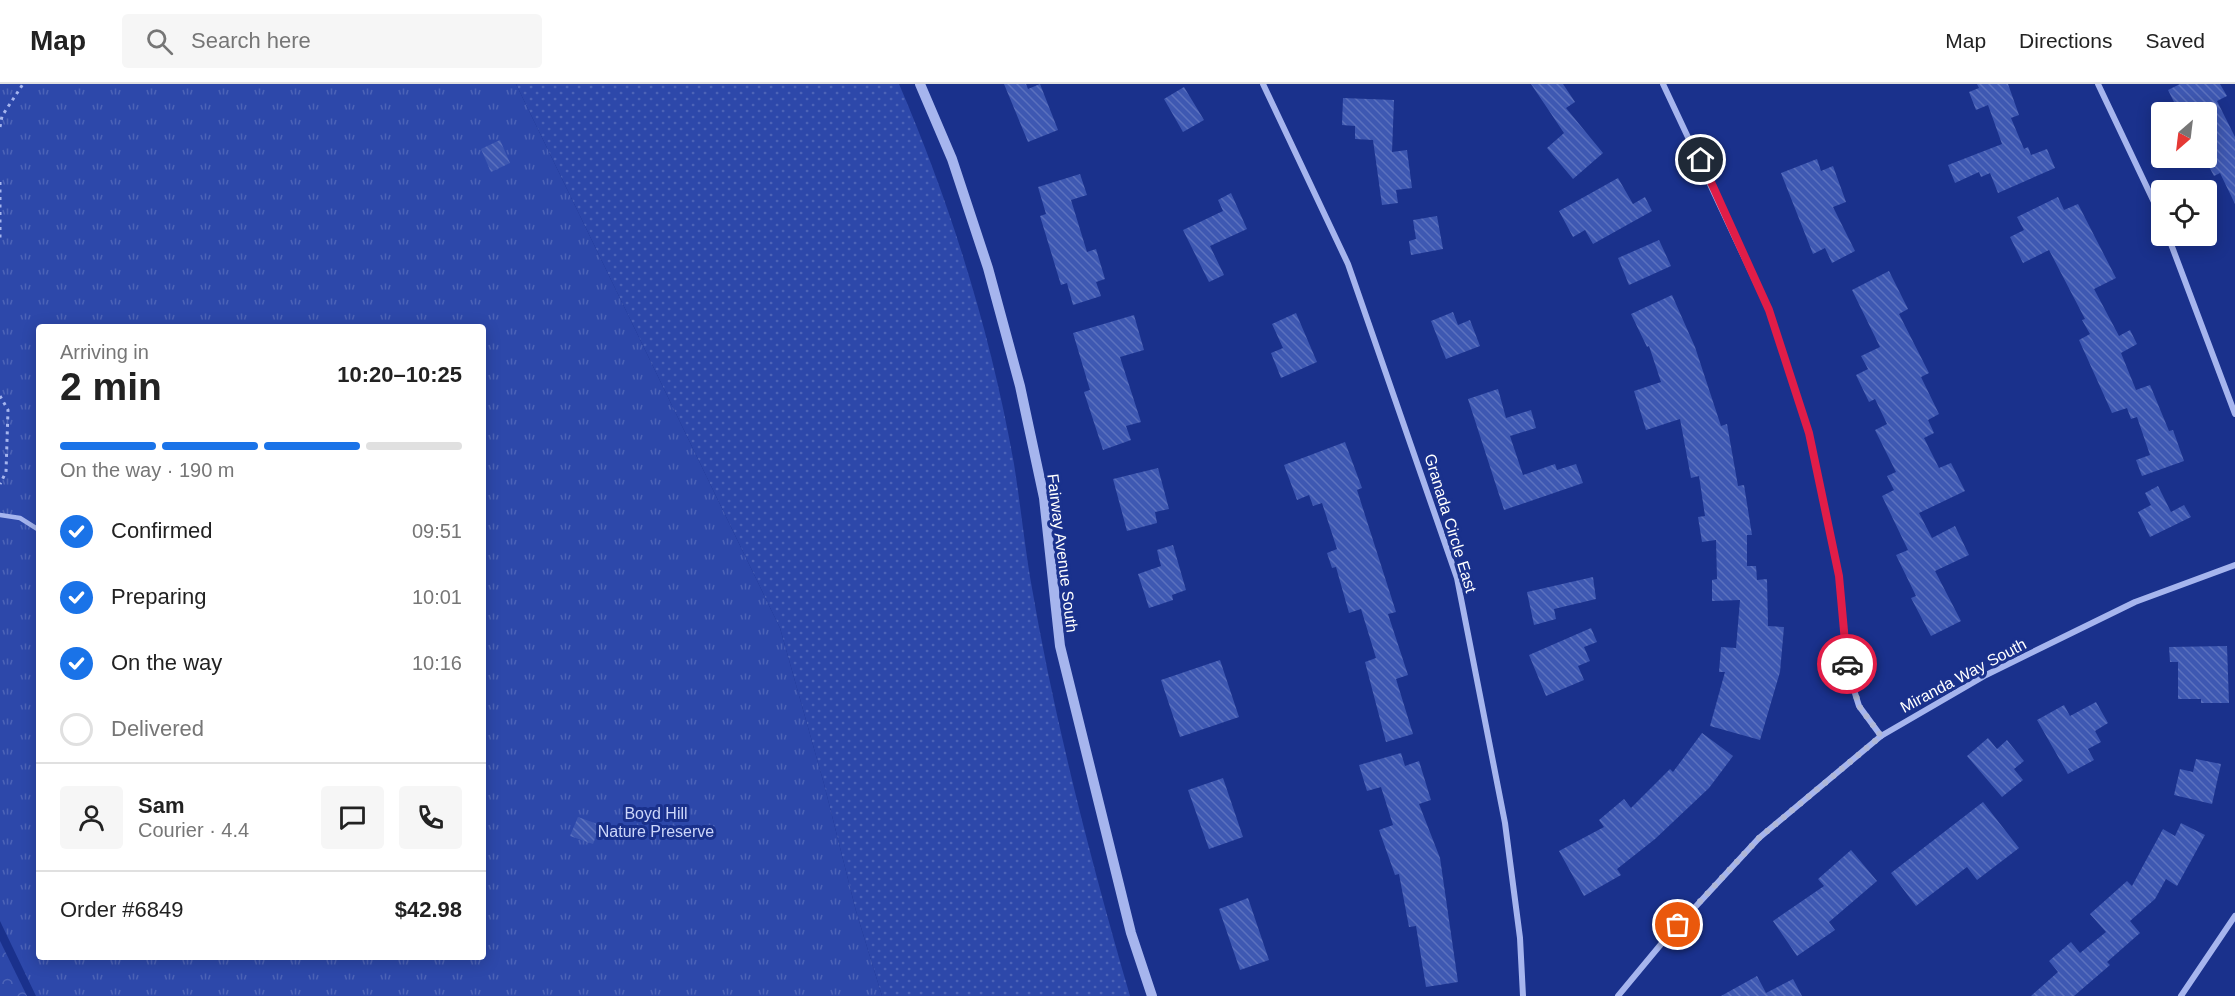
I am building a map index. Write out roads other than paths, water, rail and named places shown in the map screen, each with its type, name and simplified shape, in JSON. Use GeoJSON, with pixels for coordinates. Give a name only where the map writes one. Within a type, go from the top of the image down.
{"type":"FeatureCollection","features":[{"type":"Feature","properties":{"kind":"street","name":"Fairway Avenue South"},"geometry":{"type":"LineString","coordinates":[[920,84],[952,159],[981,246],[1020,386],[1044,498],[1060,646],[1131,933],[1152,996]]}},
{"type":"Feature","properties":{"kind":"street","name":"Granada Circle East"},"geometry":{"type":"LineString","coordinates":[[1263,84],[1348,264],[1457,578],[1505,823],[1520,938],[1523,996]]}},
{"type":"Feature","properties":{"kind":"street"},"geometry":{"type":"LineString","coordinates":[[1663,84],[1769,310],[1809,433],[1839,576],[1848,671],[1859,706],[1881,736]]}},
{"type":"Feature","properties":{"kind":"street"},"geometry":{"type":"LineString","coordinates":[[2098,84],[2151,196]]}},
{"type":"Feature","properties":{"kind":"street"},"geometry":{"type":"LineString","coordinates":[[2172,246],[2235,414]]}},
{"type":"Feature","properties":{"kind":"street","name":"Miranda Way South"},"geometry":{"type":"LineString","coordinates":[[1618,996],[1662,943],[1759,838],[1881,736],[1986,675],[2135,602],[2235,566]]}},
{"type":"Feature","properties":{"kind":"street"},"geometry":{"type":"LineString","coordinates":[[2181,996],[2235,916]]}},
{"type":"Feature","properties":{"kind":"lane"},"geometry":{"type":"LineString","coordinates":[[0,515],[20,518],[36,528]]}},
{"type":"Feature","properties":{"kind":"park label","name":"Boyd Hill Nature Preserve"},"geometry":{"type":"Point","coordinates":[656,822]}}]}
